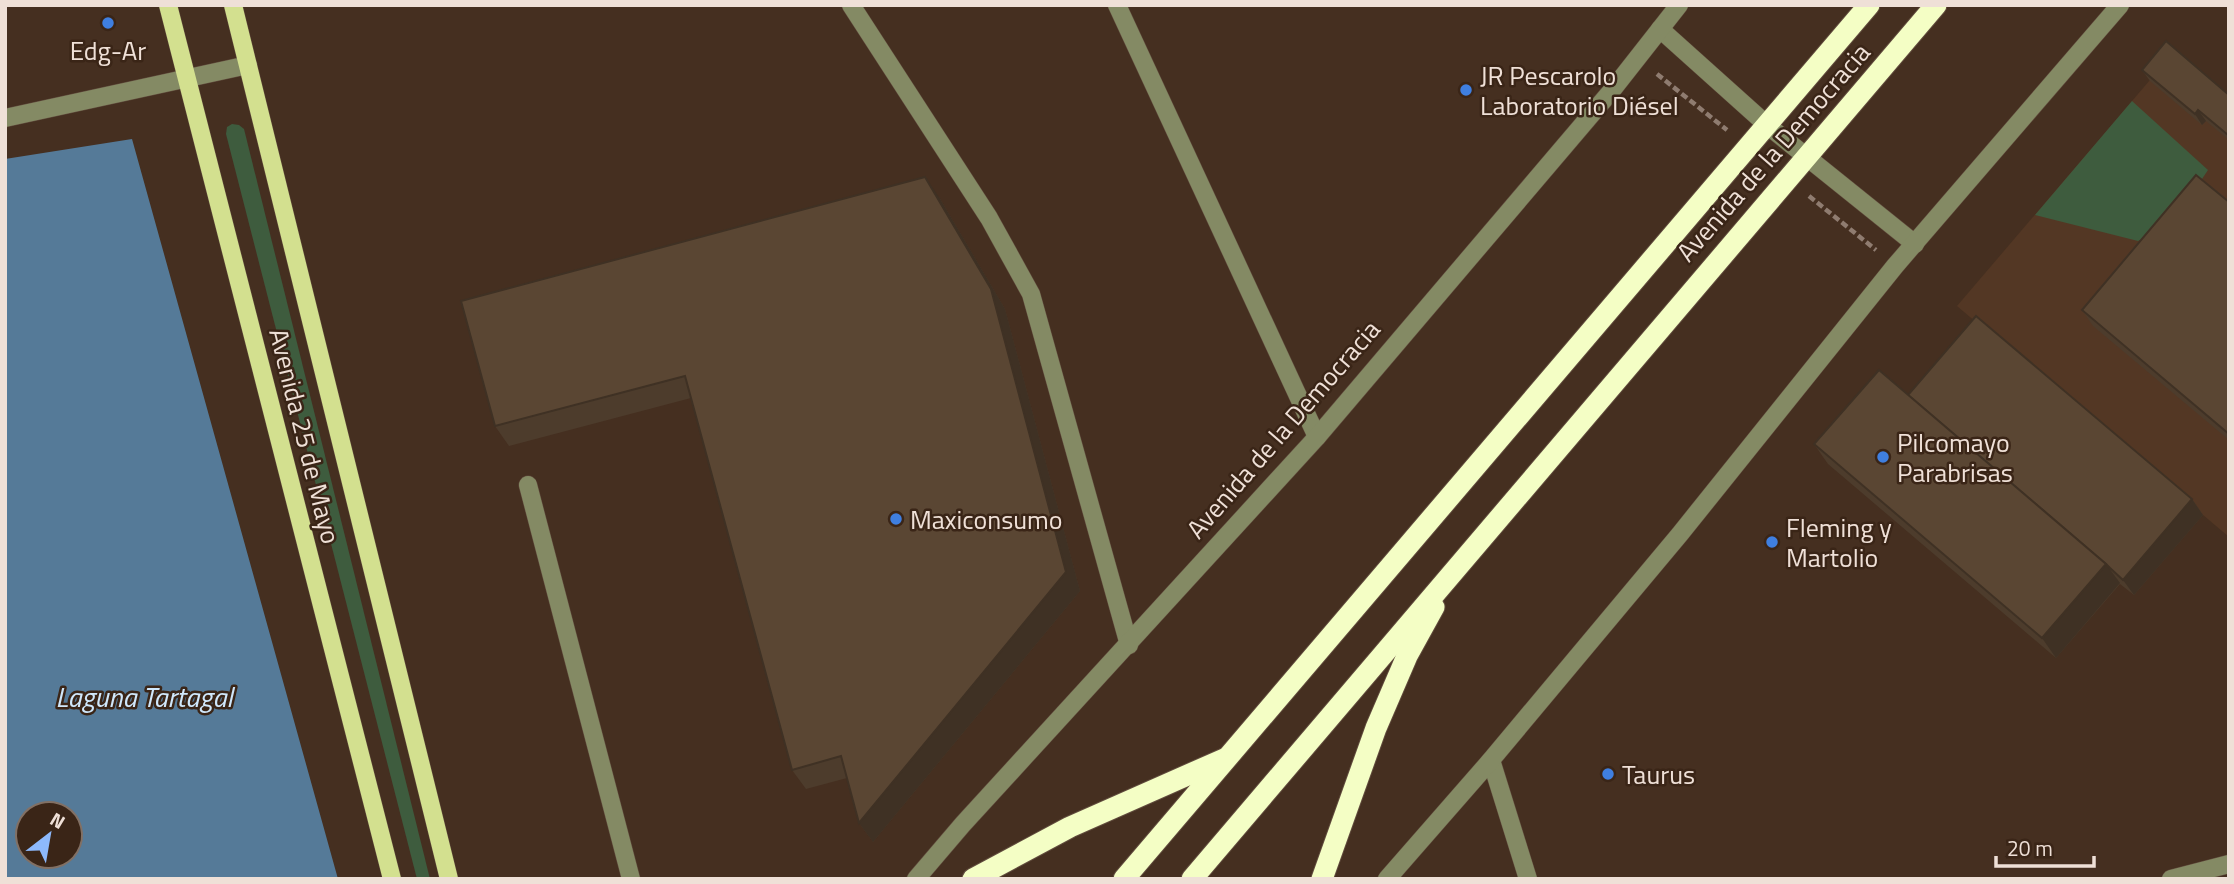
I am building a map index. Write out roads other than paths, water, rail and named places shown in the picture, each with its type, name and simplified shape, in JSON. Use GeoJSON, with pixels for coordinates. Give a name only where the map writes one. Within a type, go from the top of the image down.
{"type":"FeatureCollection","features":[{"type":"Feature","properties":{"kind":"highway","name":"Avenida de la Democracia"},"geometry":{"type":"LineString","coordinates":[[1125,879],[1868,5]]}},
{"type":"Feature","properties":{"kind":"highway","name":"Avenida de la Democracia"},"geometry":{"type":"LineString","coordinates":[[1192,879],[1936,5]]}},
{"type":"Feature","properties":{"kind":"highway"},"geometry":{"type":"LineString","coordinates":[[1322,879],[1381,716],[1407,656],[1457,566]]}},
{"type":"Feature","properties":{"kind":"highway"},"geometry":{"type":"LineString","coordinates":[[973,879],[1070,827],[1229,757]]}},
{"type":"Feature","properties":{"kind":"main road","name":"Avenida 25 de Mayo"},"geometry":{"type":"LineString","coordinates":[[168,5],[393,879]]}},
{"type":"Feature","properties":{"kind":"main road","name":"Avenida 25 de Mayo"},"geometry":{"type":"LineString","coordinates":[[233,5],[449,879]]}},
{"type":"Feature","properties":{"kind":"street"},"geometry":{"type":"LineString","coordinates":[[851,5],[989,218],[1031,294],[1129,645]]}},
{"type":"Feature","properties":{"kind":"street"},"geometry":{"type":"LineString","coordinates":[[1117,5],[1317,437]]}},
{"type":"Feature","properties":{"kind":"street","name":"Avenida de la Democracia"},"geometry":{"type":"LineString","coordinates":[[916,879],[963,824],[1317,437],[1613,89],[1679,5]]}},
{"type":"Feature","properties":{"kind":"street"},"geometry":{"type":"LineString","coordinates":[[1387,879],[1491,760],[1680,534],[1895,266],[2120,5]]}},
{"type":"Feature","properties":{"kind":"street"},"geometry":{"type":"LineString","coordinates":[[1660,29],[1767,125],[1914,244]]}},
{"type":"Feature","properties":{"kind":"street"},"geometry":{"type":"LineString","coordinates":[[5,118],[248,65]]}},
{"type":"Feature","properties":{"kind":"street"},"geometry":{"type":"LineString","coordinates":[[527,485],[631,879]]}},
{"type":"Feature","properties":{"kind":"street"},"geometry":{"type":"LineString","coordinates":[[1491,760],[1528,879]]}},
{"type":"Feature","properties":{"kind":"street"},"geometry":{"type":"LineString","coordinates":[[2171,879],[2229,864]]}},
{"type":"Feature","properties":{"kind":"water","name":"Laguna Tartagal"},"geometry":{"type":"Polygon","coordinates":[[[132,139],[338,879],[5,879],[5,159],[132,139]]]}},
{"type":"Feature","properties":{"kind":"place","name":"Edg-Ar"},"geometry":{"type":"Point","coordinates":[108,23]}},
{"type":"Feature","properties":{"kind":"place","name":"JR Pescarolo Laboratorio Diésel"},"geometry":{"type":"Point","coordinates":[1466,90]}},
{"type":"Feature","properties":{"kind":"place","name":"Pilcomayo Parabrisas"},"geometry":{"type":"Point","coordinates":[1883,457]}},
{"type":"Feature","properties":{"kind":"place","name":"Maxiconsumo"},"geometry":{"type":"Point","coordinates":[896,519]}},
{"type":"Feature","properties":{"kind":"place","name":"Fleming y Martolio"},"geometry":{"type":"Point","coordinates":[1772,542]}},
{"type":"Feature","properties":{"kind":"place","name":"Taurus"},"geometry":{"type":"Point","coordinates":[1608,774]}}]}
